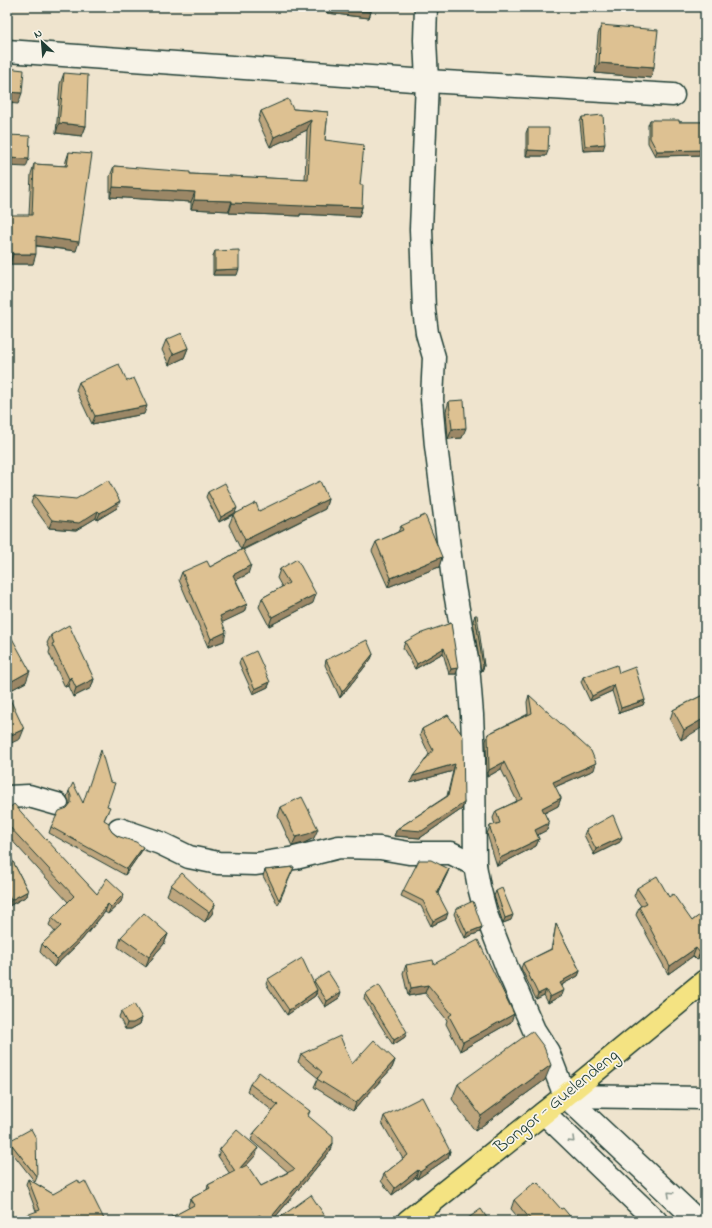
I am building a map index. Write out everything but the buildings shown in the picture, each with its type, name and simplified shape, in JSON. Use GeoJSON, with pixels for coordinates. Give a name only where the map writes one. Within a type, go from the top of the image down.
{"type":"FeatureCollection","features":[{"type":"Feature","properties":{"kind":"highway","name":"Bongor - Guelendeng"},"geometry":{"type":"LineString","coordinates":[[408,1221],[544,1113],[705,981]]}},
{"type":"Feature","properties":{"kind":"street"},"geometry":{"type":"LineString","coordinates":[[426,7],[425,40],[427,81],[421,229],[424,310],[427,333],[434,357],[432,399],[436,446],[454,587],[468,665],[474,761],[475,864],[479,887],[493,934],[534,1030],[548,1052],[565,1096],[698,1221]]}},
{"type":"Feature","properties":{"kind":"street"},"geometry":{"type":"LineString","coordinates":[[7,50],[427,81],[673,95]]}},
{"type":"Feature","properties":{"kind":"street"},"geometry":{"type":"LineString","coordinates":[[7,797],[29,796],[57,804]]}},
{"type":"Feature","properties":{"kind":"street"},"geometry":{"type":"LineString","coordinates":[[118,829],[160,843],[188,857],[218,863],[256,864],[295,858],[339,846],[380,848],[409,853],[451,853],[475,864]]}},
{"type":"Feature","properties":{"kind":"street"},"geometry":{"type":"LineString","coordinates":[[565,1096],[705,1098]]}},
{"type":"Feature","properties":{"kind":"street"},"geometry":{"type":"LineString","coordinates":[[544,1113],[656,1221]]}}]}
